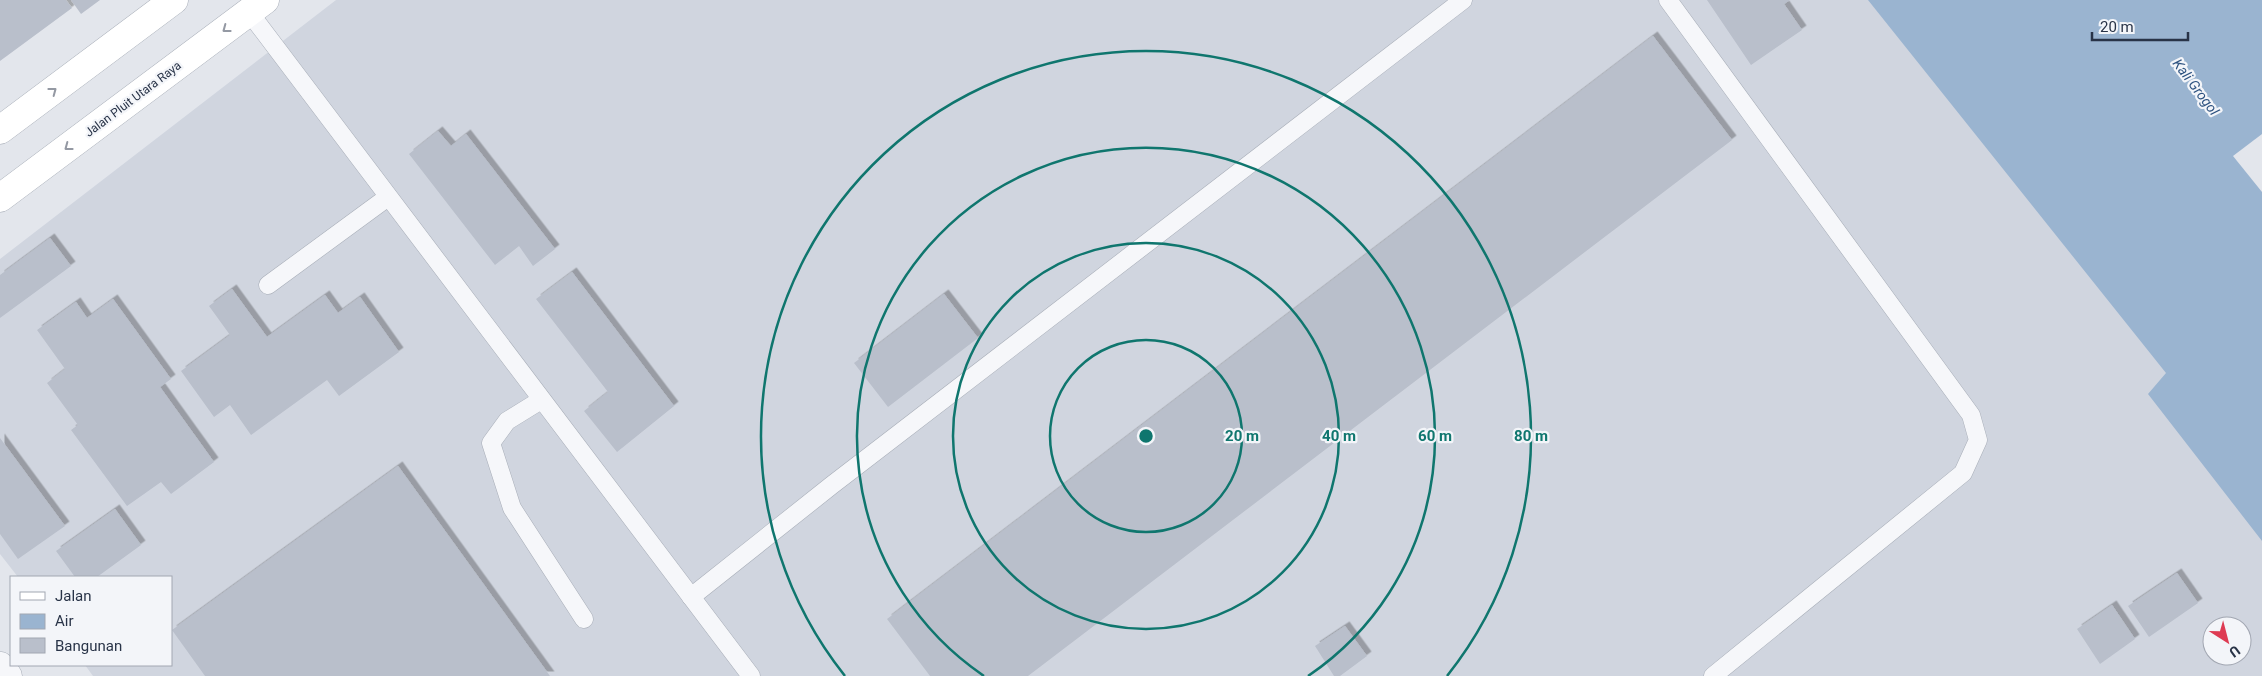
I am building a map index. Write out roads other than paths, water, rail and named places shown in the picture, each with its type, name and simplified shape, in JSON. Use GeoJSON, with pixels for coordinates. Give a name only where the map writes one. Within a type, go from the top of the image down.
{"type":"FeatureCollection","features":[{"type":"Feature","properties":{"kind":"street"},"geometry":{"type":"LineString","coordinates":[[0,130],[174,0]]}},
{"type":"Feature","properties":{"kind":"street","name":"Jalan Pluit Utara Raya"},"geometry":{"type":"LineString","coordinates":[[0,198],[258,4]]}},
{"type":"Feature","properties":{"kind":"street"},"geometry":{"type":"LineString","coordinates":[[0,666],[8,676]]}},
{"type":"Feature","properties":{"kind":"lane"},"geometry":{"type":"LineString","coordinates":[[691,597],[840,479],[1463,0]]}},
{"type":"Feature","properties":{"kind":"lane"},"geometry":{"type":"LineString","coordinates":[[1668,0],[1971,415],[1978,440],[1963,473],[1713,676]]}},
{"type":"Feature","properties":{"kind":"lane"},"geometry":{"type":"LineString","coordinates":[[258,4],[388,197],[751,676]]}},
{"type":"Feature","properties":{"kind":"lane"},"geometry":{"type":"LineString","coordinates":[[268,285],[388,197]]}},
{"type":"Feature","properties":{"kind":"lane"},"geometry":{"type":"LineString","coordinates":[[541,400],[508,421],[491,443],[512,508],[584,619]]}},
{"type":"Feature","properties":{"kind":"water","name":"Kali Grogol"},"geometry":{"type":"Polygon","coordinates":[[[1868,0],[2262,0],[2262,541],[2148,394],[2166,373],[1868,0]]]}}]}
